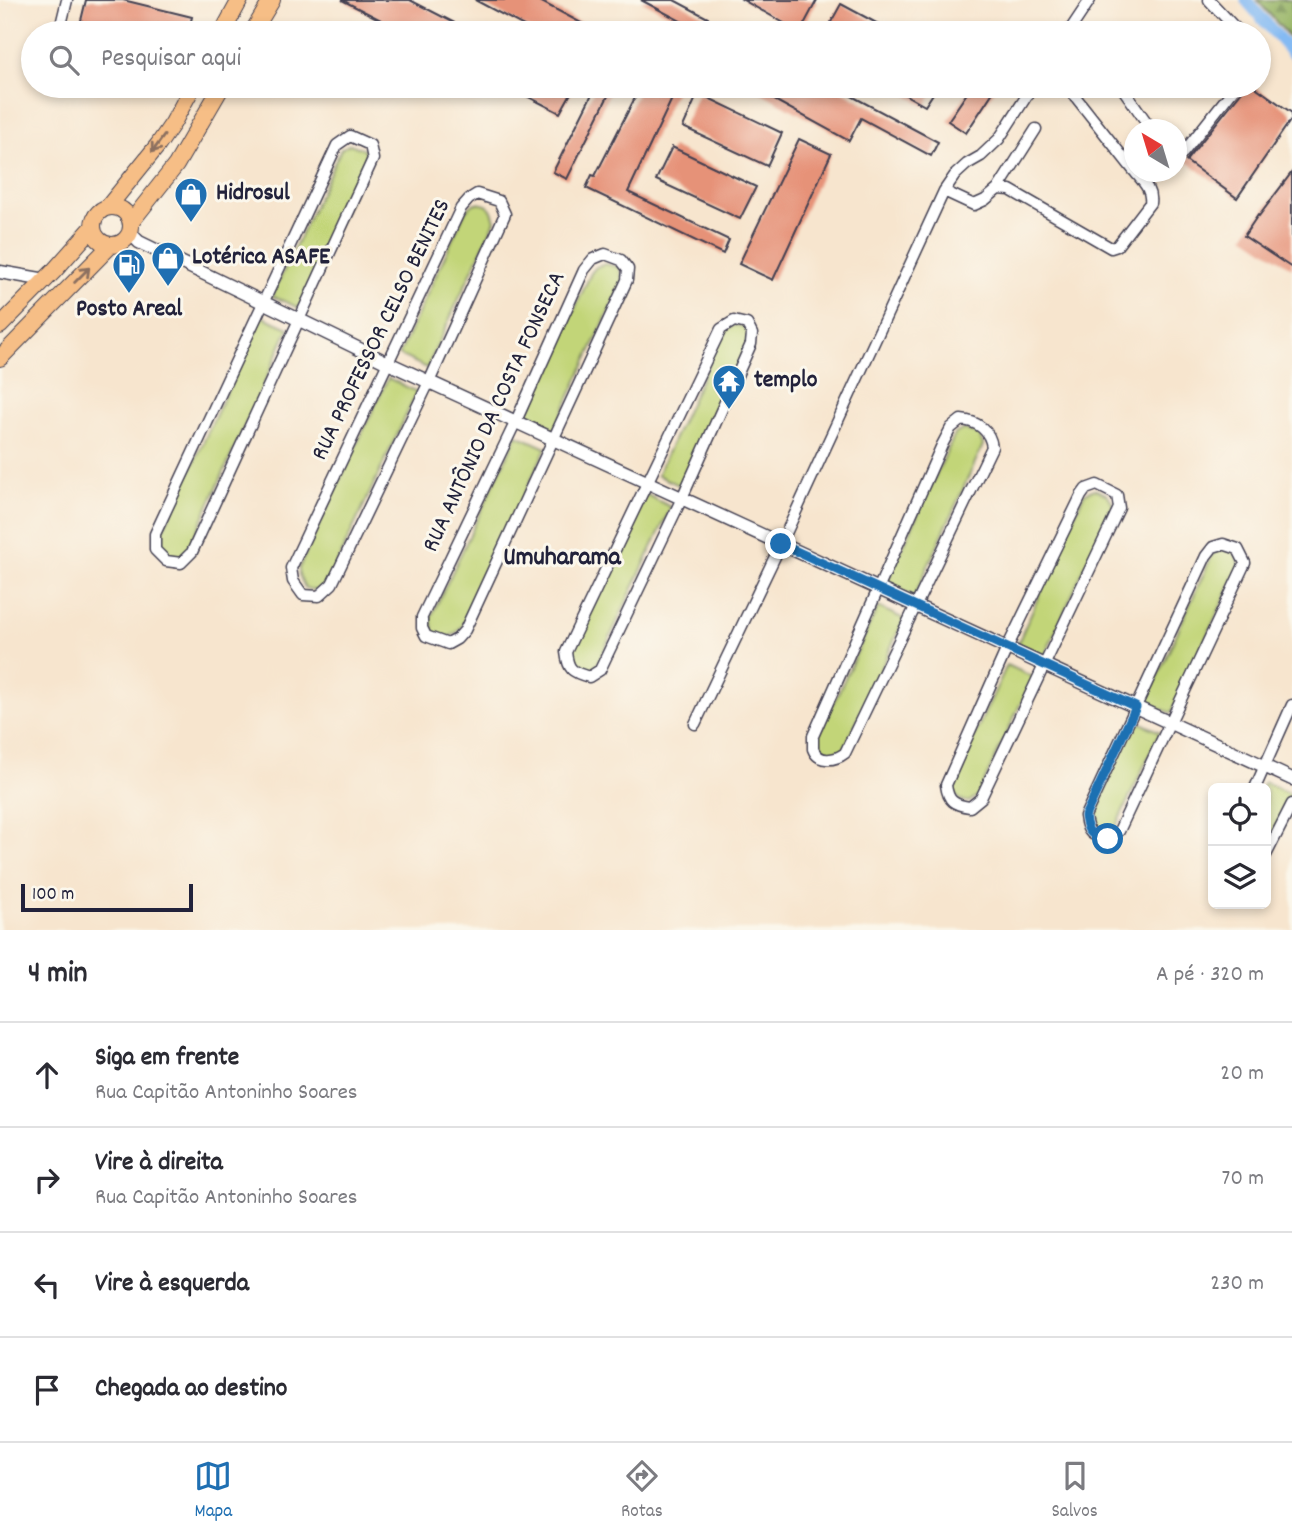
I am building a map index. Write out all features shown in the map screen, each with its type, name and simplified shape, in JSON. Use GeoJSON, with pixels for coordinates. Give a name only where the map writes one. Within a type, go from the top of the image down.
{"type":"FeatureCollection","features":[{"type":"Feature","properties":{"kind":"main road"},"geometry":{"type":"LineString","coordinates":[[229,21],[240,0]]}},
{"type":"Feature","properties":{"kind":"main road"},"geometry":{"type":"LineString","coordinates":[[259,21],[272,0]]}},
{"type":"Feature","properties":{"kind":"main road"},"geometry":{"type":"LineString","coordinates":[[0,326],[93,228],[97,215],[108,207],[158,145],[187,98]]}},
{"type":"Feature","properties":{"kind":"main road"},"geometry":{"type":"LineString","coordinates":[[0,358],[127,237],[176,165],[215,98]]}},
{"type":"Feature","properties":{"kind":"main road"},"geometry":{"type":"LineString","coordinates":[[108,207],[125,212],[127,237]]}},
{"type":"Feature","properties":{"kind":"main road"},"geometry":{"type":"LineString","coordinates":[[93,228],[97,238],[105,244],[127,237]]}},
{"type":"Feature","properties":{"kind":"street"},"geometry":{"type":"LineString","coordinates":[[62,21],[67,0]]}},
{"type":"Feature","properties":{"kind":"street"},"geometry":{"type":"LineString","coordinates":[[1076,21],[1090,0]]}},
{"type":"Feature","properties":{"kind":"street"},"geometry":{"type":"LineString","coordinates":[[1209,0],[1229,21]]}},
{"type":"Feature","properties":{"kind":"street"},"geometry":{"type":"LineString","coordinates":[[695,724],[944,191],[955,175],[999,139],[1025,98]]}},
{"type":"Feature","properties":{"kind":"street"},"geometry":{"type":"LineString","coordinates":[[1077,98],[1124,157]]}},
{"type":"Feature","properties":{"kind":"street"},"geometry":{"type":"LineString","coordinates":[[1129,98],[1144,119]]}},
{"type":"Feature","properties":{"kind":"street"},"geometry":{"type":"LineString","coordinates":[[1187,147],[1226,98]]}},
{"type":"Feature","properties":{"kind":"street"},"geometry":{"type":"LineString","coordinates":[[944,191],[974,205],[985,200],[998,188],[1036,129]]}},
{"type":"Feature","properties":{"kind":"street"},"geometry":{"type":"LineString","coordinates":[[350,136],[370,145],[373,159],[299,321],[192,552],[181,563],[166,561],[155,550],[155,534],[337,145],[350,136]]}},
{"type":"Feature","properties":{"kind":"street"},"geometry":{"type":"LineString","coordinates":[[998,188],[1010,190],[1111,248],[1117,246],[1150,204],[1151,196],[1143,182]]}},
{"type":"Feature","properties":{"kind":"street","name":"RUA PROFESSOR CELSO BENITES"},"geometry":{"type":"LineString","coordinates":[[477,194],[499,201],[505,214],[429,382],[332,584],[319,596],[303,595],[293,581],[291,568],[461,208],[477,194]]}},
{"type":"Feature","properties":{"kind":"street"},"geometry":{"type":"LineString","coordinates":[[127,237],[387,363],[1292,779]]}},
{"type":"Feature","properties":{"kind":"street","name":"RUA ANTÔNIO DA COSTA FONSECA"},"geometry":{"type":"LineString","coordinates":[[605,254],[621,260],[628,269],[627,280],[553,439],[465,630],[448,644],[426,636],[422,628],[422,617],[516,421],[583,270],[593,259],[605,254]]}},
{"type":"Feature","properties":{"kind":"street"},"geometry":{"type":"LineString","coordinates":[[0,272],[46,279]]}},
{"type":"Feature","properties":{"kind":"street"},"geometry":{"type":"LineString","coordinates":[[734,321],[747,324],[752,334],[751,344],[682,498],[600,670],[589,677],[574,672],[567,662],[566,652],[721,329],[734,321]]}},
{"type":"Feature","properties":{"kind":"street"},"geometry":{"type":"LineString","coordinates":[[961,420],[969,421],[986,429],[992,447],[916,606],[845,753],[837,760],[819,757],[813,748],[813,736],[878,589],[951,428],[961,420]]}},
{"type":"Feature","properties":{"kind":"street"},"geometry":{"type":"LineString","coordinates":[[1097,485],[1116,495],[1119,508],[1044,665],[981,798],[970,807],[957,806],[948,796],[946,785],[1007,648],[1081,496],[1086,489],[1097,485]]}},
{"type":"Feature","properties":{"kind":"street"},"geometry":{"type":"LineString","coordinates":[[1223,544],[1238,549],[1245,562],[1170,723],[1119,831],[1108,839],[1094,836],[1086,828],[1085,816],[1206,556],[1213,547],[1223,544]]}},
{"type":"Feature","properties":{"kind":"street"},"geometry":{"type":"LineString","coordinates":[[1257,783],[1292,705]]}},
{"type":"Feature","properties":{"kind":"street"},"geometry":{"type":"LineString","coordinates":[[1271,846],[1292,804]]}},
{"type":"Feature","properties":{"kind":"green space"},"geometry":{"type":"Polygon","coordinates":[[[1257,0],[1292,0],[1292,40],[1257,0]]]}},
{"type":"Feature","properties":{"kind":"green space"},"geometry":{"type":"Polygon","coordinates":[[[350,144],[365,150],[367,161],[299,308],[272,296],[341,149],[350,144]]]}},
{"type":"Feature","properties":{"kind":"green space"},"geometry":{"type":"Polygon","coordinates":[[[475,203],[490,207],[495,221],[427,368],[399,355],[466,210],[475,203]]]}},
{"type":"Feature","properties":{"kind":"green space"},"geometry":{"type":"Polygon","coordinates":[[[605,264],[619,267],[623,281],[553,433],[524,420],[591,273],[596,267],[605,264]]]}},
{"type":"Feature","properties":{"kind":"green space"},"geometry":{"type":"Polygon","coordinates":[[[261,316],[289,328],[189,549],[177,557],[167,557],[161,548],[161,535],[261,316]]]}},
{"type":"Feature","properties":{"kind":"green space"},"geometry":{"type":"Polygon","coordinates":[[[735,325],[745,327],[748,345],[683,487],[657,475],[723,332],[735,325]]]}},
{"type":"Feature","properties":{"kind":"green space"},"geometry":{"type":"Polygon","coordinates":[[[388,378],[417,392],[328,582],[317,591],[305,588],[299,568],[388,378]]]}},
{"type":"Feature","properties":{"kind":"green space"},"geometry":{"type":"Polygon","coordinates":[[[964,429],[979,435],[983,445],[914,597],[886,584],[955,434],[964,429]]]}},
{"type":"Feature","properties":{"kind":"green space"},"geometry":{"type":"Polygon","coordinates":[[[517,435],[546,448],[461,628],[449,636],[434,635],[431,617],[517,435]]]}},
{"type":"Feature","properties":{"kind":"green space"},"geometry":{"type":"Polygon","coordinates":[[[1094,489],[1108,495],[1113,504],[1044,657],[1017,645],[1084,494],[1094,489]]]}},
{"type":"Feature","properties":{"kind":"green space"},"geometry":{"type":"Polygon","coordinates":[[[645,494],[671,507],[596,667],[587,672],[576,669],[571,660],[572,650],[645,494]]]}},
{"type":"Feature","properties":{"kind":"green space"},"geometry":{"type":"Polygon","coordinates":[[[1222,548],[1236,553],[1240,565],[1171,713],[1146,702],[1213,553],[1222,548]]]}},
{"type":"Feature","properties":{"kind":"green space"},"geometry":{"type":"Polygon","coordinates":[[[878,607],[904,619],[844,749],[833,756],[822,748],[819,734],[878,607]]]}},
{"type":"Feature","properties":{"kind":"green space"},"geometry":{"type":"Polygon","coordinates":[[[1007,665],[1033,677],[978,795],[969,802],[960,800],[951,786],[1007,665]]]}},
{"type":"Feature","properties":{"kind":"green space"},"geometry":{"type":"Polygon","coordinates":[[[1135,720],[1160,732],[1115,828],[1108,832],[1094,824],[1091,815],[1135,720]]]}},
{"type":"Feature","properties":{"kind":"green space"},"geometry":{"type":"Polygon","coordinates":[[[1271,785],[1292,795],[1271,839],[1271,785]]]}},
{"type":"Feature","properties":{"kind":"building"},"geometry":{"type":"Polygon","coordinates":[[[86,0],[123,0],[192,17],[191,21],[81,21],[86,0]]]}},
{"type":"Feature","properties":{"kind":"building"},"geometry":{"type":"Polygon","coordinates":[[[342,0],[410,0],[451,21],[383,21],[342,0]]]}},
{"type":"Feature","properties":{"kind":"building"},"geometry":{"type":"Polygon","coordinates":[[[475,0],[538,0],[577,21],[514,21],[475,0]]]}},
{"type":"Feature","properties":{"kind":"building"},"geometry":{"type":"Polygon","coordinates":[[[641,0],[674,0],[713,21],[680,21],[641,0]]]}},
{"type":"Feature","properties":{"kind":"building"},"geometry":{"type":"Polygon","coordinates":[[[743,0],[817,0],[806,21],[780,21],[743,0]]]}},
{"type":"Feature","properties":{"kind":"building"},"geometry":{"type":"Polygon","coordinates":[[[841,4],[873,21],[832,21],[841,4]]]}},
{"type":"Feature","properties":{"kind":"building"},"geometry":{"type":"Polygon","coordinates":[[[531,98],[568,98],[560,113],[531,98]]]}},
{"type":"Feature","properties":{"kind":"building"},"geometry":{"type":"Polygon","coordinates":[[[590,98],[607,98],[567,179],[553,172],[590,98]]]}},
{"type":"Feature","properties":{"kind":"building"},"geometry":{"type":"Polygon","coordinates":[[[635,98],[672,98],[628,192],[729,240],[723,254],[586,188],[592,175],[595,176],[635,98]]]}},
{"type":"Feature","properties":{"kind":"building"},"geometry":{"type":"Polygon","coordinates":[[[696,98],[708,98],[782,133],[767,166],[683,127],[696,98]]]}},
{"type":"Feature","properties":{"kind":"building"},"geometry":{"type":"Polygon","coordinates":[[[771,98],[856,98],[938,142],[931,156],[861,118],[849,141],[771,98]]]}},
{"type":"Feature","properties":{"kind":"building"},"geometry":{"type":"Polygon","coordinates":[[[911,98],[930,98],[925,106],[911,98]]]}},
{"type":"Feature","properties":{"kind":"building"},"geometry":{"type":"Polygon","coordinates":[[[964,98],[989,98],[966,133],[948,121],[964,98]]]}},
{"type":"Feature","properties":{"kind":"building"},"geometry":{"type":"Polygon","coordinates":[[[1236,98],[1271,98],[1292,113],[1292,118],[1237,198],[1187,160],[1236,98]]]}},
{"type":"Feature","properties":{"kind":"building"},"geometry":{"type":"Polygon","coordinates":[[[799,139],[831,154],[773,280],[739,264],[799,139]]]}},
{"type":"Feature","properties":{"kind":"building"},"geometry":{"type":"Polygon","coordinates":[[[672,147],[756,187],[740,219],[656,180],[672,147]]]}},
{"type":"Feature","properties":{"kind":"building"},"geometry":{"type":"Polygon","coordinates":[[[1292,172],[1292,268],[1244,236],[1292,172]]]}},
{"type":"Feature","properties":{"kind":"waterway"},"geometry":{"type":"LineString","coordinates":[[1246,0],[1264,21]]}},
{"type":"Feature","properties":{"kind":"waterway"},"geometry":{"type":"LineString","coordinates":[[1271,29],[1292,53]]}},
{"type":"Feature","properties":{"kind":"place","name":"Hidrosul"},"geometry":{"type":"Point","coordinates":[191,224]}},
{"type":"Feature","properties":{"kind":"place","name":"Lotérica ASAFE"},"geometry":{"type":"Point","coordinates":[168,288]}},
{"type":"Feature","properties":{"kind":"place","name":"Posto Areal"},"geometry":{"type":"Point","coordinates":[129,295]}},
{"type":"Feature","properties":{"kind":"place","name":"templo"},"geometry":{"type":"Point","coordinates":[729,411]}},
{"type":"Feature","properties":{"kind":"district","name":"Umuharama"},"geometry":{"type":"Point","coordinates":[562,558]}},
{"type":"Feature","properties":{"kind":"route"},"geometry":{"type":"LineString","coordinates":[[781,544],[1136,707],[1085,816],[1086,828],[1094,836],[1108,839]]}}]}
